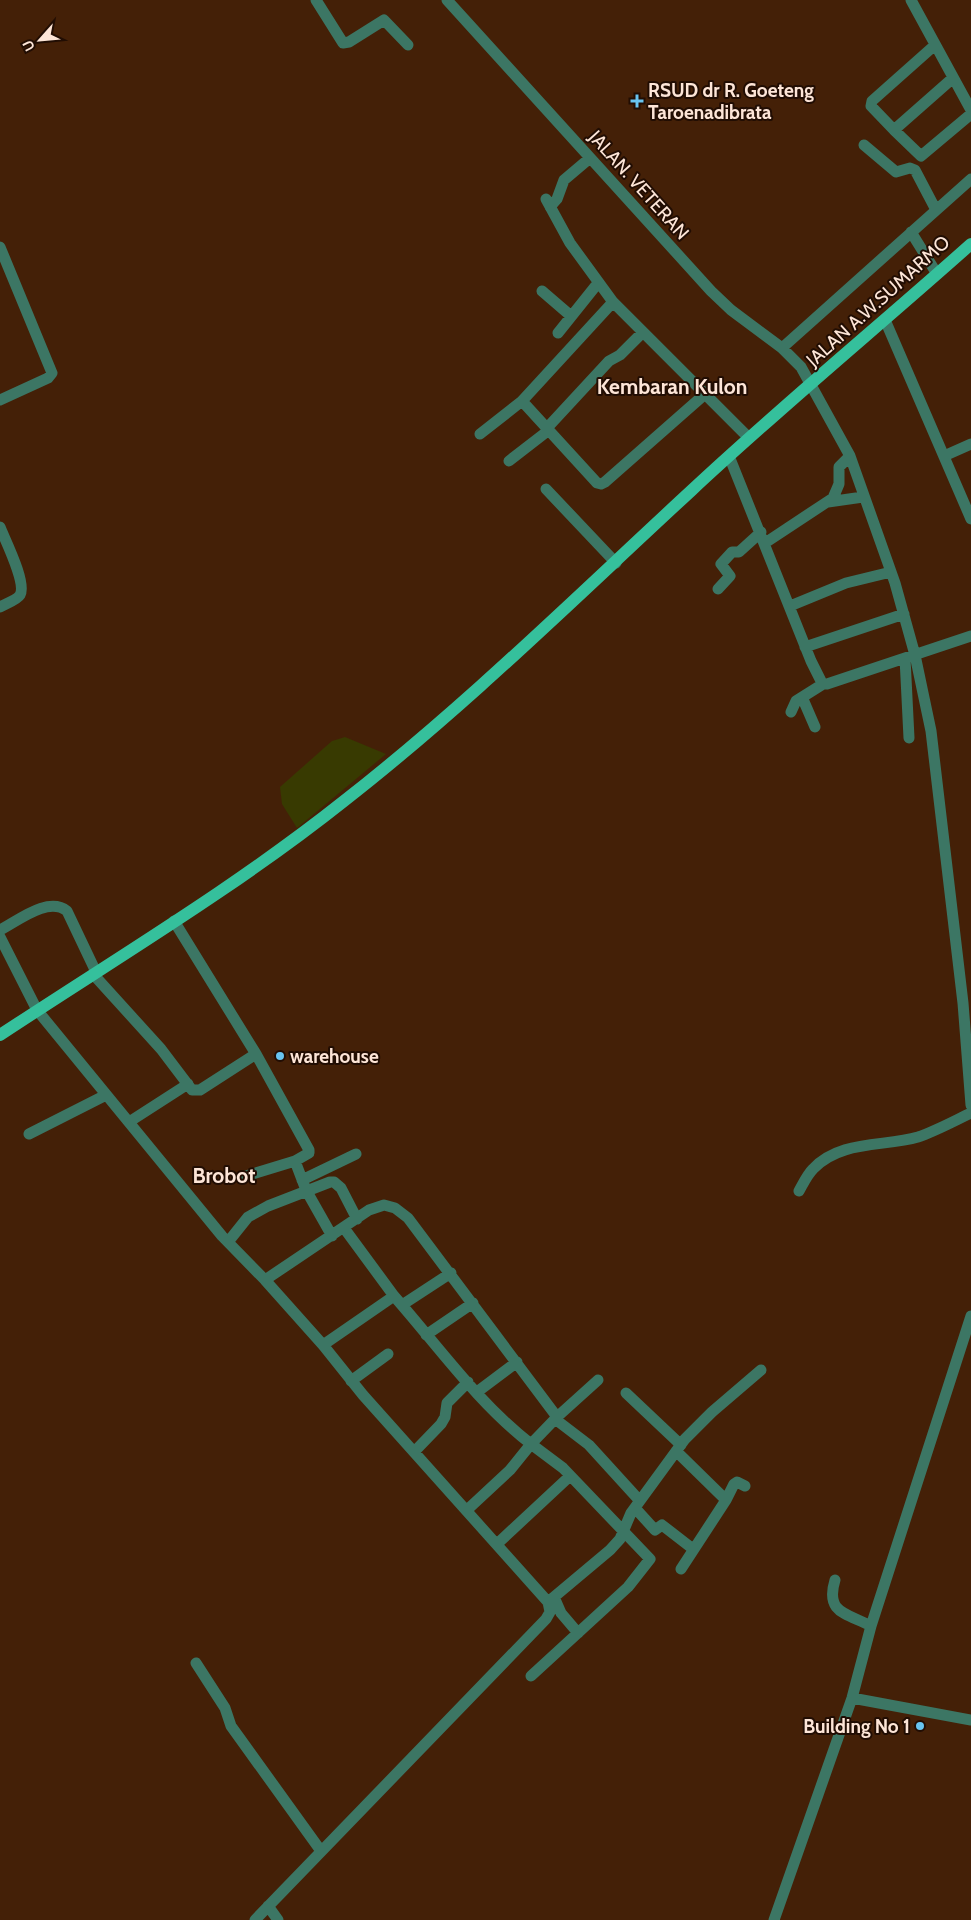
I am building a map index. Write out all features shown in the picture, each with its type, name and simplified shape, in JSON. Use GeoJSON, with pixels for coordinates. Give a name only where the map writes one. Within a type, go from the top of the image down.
{"type":"FeatureCollection","features":[{"type":"Feature","properties":{"kind":"main road","name":"JALAN A.W.SUMARMO"},"geometry":{"type":"LineString","coordinates":[[0,1035],[253,868],[344,801],[425,735],[616,563],[749,438],[971,244]]}},
{"type":"Feature","properties":{"kind":"street"},"geometry":{"type":"LineString","coordinates":[[316,0],[343,43],[349,42],[384,20],[408,45]]}},
{"type":"Feature","properties":{"kind":"street","name":"JALAN. VETERAN"},"geometry":{"type":"LineString","coordinates":[[448,0],[711,291],[731,310],[782,348],[801,367],[850,456],[904,614],[910,656]]}},
{"type":"Feature","properties":{"kind":"street"},"geometry":{"type":"LineString","coordinates":[[911,0],[971,110]]}},
{"type":"Feature","properties":{"kind":"street"},"geometry":{"type":"LineString","coordinates":[[935,45],[871,103],[873,108],[921,156],[926,154],[971,114]]}},
{"type":"Feature","properties":{"kind":"street"},"geometry":{"type":"LineString","coordinates":[[894,130],[953,78]]}},
{"type":"Feature","properties":{"kind":"street"},"geometry":{"type":"LineString","coordinates":[[864,145],[896,172],[910,168],[915,170],[936,210]]}},
{"type":"Feature","properties":{"kind":"street"},"geometry":{"type":"LineString","coordinates":[[590,158],[564,180],[557,199],[548,203],[570,243],[613,302],[749,438]]}},
{"type":"Feature","properties":{"kind":"street"},"geometry":{"type":"LineString","coordinates":[[782,348],[971,179]]}},
{"type":"Feature","properties":{"kind":"street"},"geometry":{"type":"LineString","coordinates":[[911,232],[937,274]]}},
{"type":"Feature","properties":{"kind":"street"},"geometry":{"type":"LineString","coordinates":[[0,247],[52,373],[48,378],[0,400]]}},
{"type":"Feature","properties":{"kind":"street"},"geometry":{"type":"LineString","coordinates":[[558,333],[598,283]]}},
{"type":"Feature","properties":{"kind":"street"},"geometry":{"type":"LineString","coordinates":[[542,291],[571,316]]}},
{"type":"Feature","properties":{"kind":"street"},"geometry":{"type":"LineString","coordinates":[[480,434],[522,402],[613,302]]}},
{"type":"Feature","properties":{"kind":"street"},"geometry":{"type":"LineString","coordinates":[[885,320],[971,519]]}},
{"type":"Feature","properties":{"kind":"street"},"geometry":{"type":"LineString","coordinates":[[510,461],[548,429],[609,361],[620,355],[642,333]]}},
{"type":"Feature","properties":{"kind":"street"},"geometry":{"type":"LineString","coordinates":[[522,402],[597,483],[601,484],[705,394]]}},
{"type":"Feature","properties":{"kind":"street"},"geometry":{"type":"LineString","coordinates":[[944,456],[971,444]]}},
{"type":"Feature","properties":{"kind":"street"},"geometry":{"type":"LineString","coordinates":[[729,456],[763,537],[818,679],[823,684]]}},
{"type":"Feature","properties":{"kind":"street"},"geometry":{"type":"LineString","coordinates":[[828,502],[836,492],[839,467],[850,456]]}},
{"type":"Feature","properties":{"kind":"street"},"geometry":{"type":"LineString","coordinates":[[546,489],[616,563]]}},
{"type":"Feature","properties":{"kind":"street"},"geometry":{"type":"LineString","coordinates":[[718,589],[730,576],[721,564],[732,552],[739,552],[828,502],[863,497]]}},
{"type":"Feature","properties":{"kind":"street"},"geometry":{"type":"LineString","coordinates":[[0,527],[16,566],[21,591],[18,597],[0,607]]}},
{"type":"Feature","properties":{"kind":"street"},"geometry":{"type":"LineString","coordinates":[[790,606],[846,583],[891,572]]}},
{"type":"Feature","properties":{"kind":"street"},"geometry":{"type":"LineString","coordinates":[[805,647],[904,614]]}},
{"type":"Feature","properties":{"kind":"street"},"geometry":{"type":"LineString","coordinates":[[792,712],[794,703],[823,684],[971,636]]}},
{"type":"Feature","properties":{"kind":"street"},"geometry":{"type":"LineString","coordinates":[[909,738],[910,656]]}},
{"type":"Feature","properties":{"kind":"street"},"geometry":{"type":"LineString","coordinates":[[910,656],[931,731],[963,1003],[971,1105]]}},
{"type":"Feature","properties":{"kind":"street"},"geometry":{"type":"LineString","coordinates":[[802,697],[816,727]]}},
{"type":"Feature","properties":{"kind":"street"},"geometry":{"type":"LineString","coordinates":[[0,930],[48,906],[61,907],[68,911],[95,973],[161,1049],[192,1090],[200,1090],[256,1054]]}},
{"type":"Feature","properties":{"kind":"street"},"geometry":{"type":"LineString","coordinates":[[174,920],[256,1054],[309,1150],[309,1153],[295,1161],[246,1176]]}},
{"type":"Feature","properties":{"kind":"street"},"geometry":{"type":"LineString","coordinates":[[0,937],[5,959],[37,1010],[228,1242],[323,1345],[351,1381],[497,1544],[551,1599],[578,1633]]}},
{"type":"Feature","properties":{"kind":"street"},"geometry":{"type":"LineString","coordinates":[[130,1122],[188,1084]]}},
{"type":"Feature","properties":{"kind":"street"},"geometry":{"type":"LineString","coordinates":[[29,1134],[106,1095]]}},
{"type":"Feature","properties":{"kind":"street"},"geometry":{"type":"LineString","coordinates":[[799,1191],[812,1170],[831,1156],[852,1148],[894,1143],[920,1136],[971,1113]]}},
{"type":"Feature","properties":{"kind":"street"},"geometry":{"type":"LineString","coordinates":[[228,1242],[248,1218],[356,1154]]}},
{"type":"Feature","properties":{"kind":"street"},"geometry":{"type":"LineString","coordinates":[[295,1161],[304,1185],[332,1236]]}},
{"type":"Feature","properties":{"kind":"street"},"geometry":{"type":"LineString","coordinates":[[304,1185],[330,1182],[337,1184],[357,1219]]}},
{"type":"Feature","properties":{"kind":"street"},"geometry":{"type":"LineString","coordinates":[[265,1280],[377,1206],[395,1208],[408,1218],[451,1272],[556,1418],[589,1446],[638,1505],[654,1529],[662,1525],[693,1549]]}},
{"type":"Feature","properties":{"kind":"street"},"geometry":{"type":"LineString","coordinates":[[344,1228],[426,1334],[513,1431],[570,1476],[648,1556],[649,1562],[628,1587],[531,1676]]}},
{"type":"Feature","properties":{"kind":"street"},"geometry":{"type":"LineString","coordinates":[[323,1345],[398,1300],[451,1272]]}},
{"type":"Feature","properties":{"kind":"street"},"geometry":{"type":"LineString","coordinates":[[426,1334],[473,1303]]}},
{"type":"Feature","properties":{"kind":"street"},"geometry":{"type":"LineString","coordinates":[[774,1920],[852,1698],[871,1626],[971,1316]]}},
{"type":"Feature","properties":{"kind":"street"},"geometry":{"type":"LineString","coordinates":[[351,1381],[388,1354]]}},
{"type":"Feature","properties":{"kind":"street"},"geometry":{"type":"LineString","coordinates":[[478,1392],[517,1362]]}},
{"type":"Feature","properties":{"kind":"street"},"geometry":{"type":"LineString","coordinates":[[255,1920],[546,1619],[550,1612],[551,1599],[610,1550],[623,1532],[638,1505],[678,1448],[712,1412],[761,1370]]}},
{"type":"Feature","properties":{"kind":"street"},"geometry":{"type":"LineString","coordinates":[[467,1510],[510,1470],[556,1418],[598,1380]]}},
{"type":"Feature","properties":{"kind":"street"},"geometry":{"type":"LineString","coordinates":[[414,1452],[441,1424],[445,1417],[447,1402],[468,1382]]}},
{"type":"Feature","properties":{"kind":"street"},"geometry":{"type":"LineString","coordinates":[[626,1393],[726,1500]]}},
{"type":"Feature","properties":{"kind":"street"},"geometry":{"type":"LineString","coordinates":[[497,1544],[570,1476]]}},
{"type":"Feature","properties":{"kind":"street"},"geometry":{"type":"LineString","coordinates":[[681,1569],[726,1500],[735,1482],[745,1486]]}},
{"type":"Feature","properties":{"kind":"street"},"geometry":{"type":"LineString","coordinates":[[835,1580],[831,1593],[833,1604],[840,1610],[871,1626]]}},
{"type":"Feature","properties":{"kind":"street"},"geometry":{"type":"LineString","coordinates":[[196,1664],[225,1708],[231,1726],[321,1851]]}},
{"type":"Feature","properties":{"kind":"street"},"geometry":{"type":"LineString","coordinates":[[852,1698],[971,1720]]}},
{"type":"Feature","properties":{"kind":"street"},"geometry":{"type":"LineString","coordinates":[[268,1906],[278,1920]]}},
{"type":"Feature","properties":{"kind":"shaded area"},"geometry":{"type":"Polygon","coordinates":[[[345,737],[386,754],[297,828],[282,804],[280,787],[332,741],[345,737]]]}},
{"type":"Feature","properties":{"kind":"place","name":"RSUD dr R. Goeteng Taroenadibrata"},"geometry":{"type":"Point","coordinates":[637,101]}},
{"type":"Feature","properties":{"kind":"place","name":"warehouse"},"geometry":{"type":"Point","coordinates":[280,1056]}},
{"type":"Feature","properties":{"kind":"place","name":"Building No 1"},"geometry":{"type":"Point","coordinates":[920,1726]}},
{"type":"Feature","properties":{"kind":"district","name":"Kembaran Kulon"},"geometry":{"type":"Point","coordinates":[672,386]}},
{"type":"Feature","properties":{"kind":"district","name":"Brobot"},"geometry":{"type":"Point","coordinates":[224,1175]}}]}
